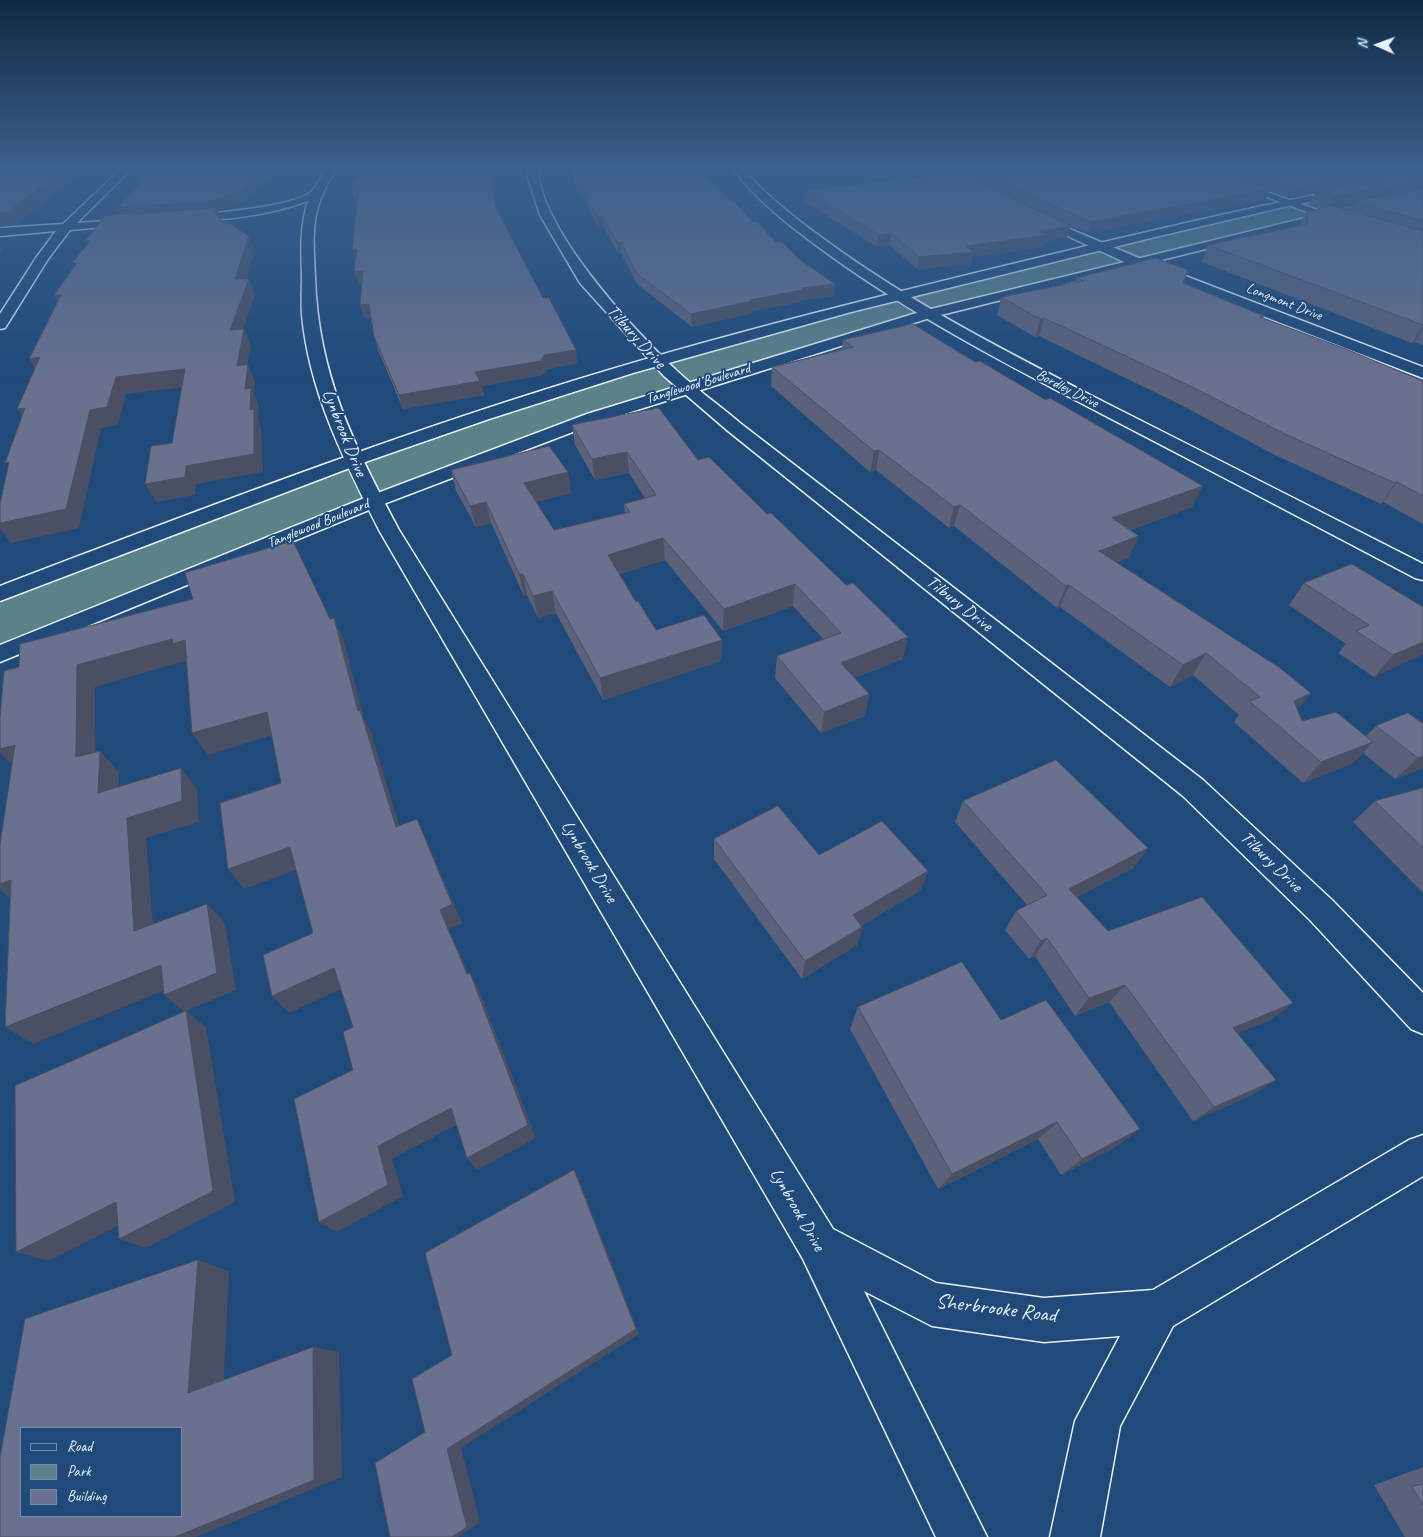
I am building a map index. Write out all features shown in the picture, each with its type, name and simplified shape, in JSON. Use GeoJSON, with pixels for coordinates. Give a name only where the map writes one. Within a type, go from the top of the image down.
{"type":"FeatureCollection","features":[{"type":"Feature","properties":{"kind":"street"},"geometry":{"type":"LineString","coordinates":[[0,325],[33,272],[57,240]]}},
{"type":"Feature","properties":{"kind":"street","name":"Lynbrook Drive"},"geometry":{"type":"LineString","coordinates":[[302,240],[309,315],[320,373],[340,429],[374,501],[818,1244],[962,1537]]}},
{"type":"Feature","properties":{"kind":"street","name":"Tilbury Drive"},"geometry":{"type":"LineString","coordinates":[[561,240],[585,280],[657,361],[687,388],[1193,788],[1322,910],[1423,1017]]}},
{"type":"Feature","properties":{"kind":"street","name":"Bordley Drive"},"geometry":{"type":"LineString","coordinates":[[817,240],[896,295],[928,314],[1036,373],[1423,573]]}},
{"type":"Feature","properties":{"kind":"street","name":"Longmont Drive"},"geometry":{"type":"LineString","coordinates":[[1086,240],[1136,262],[1423,373]]}},
{"type":"Feature","properties":{"kind":"street","name":"Tanglewood Boulevard"},"geometry":{"type":"LineString","coordinates":[[0,594],[354,459],[485,414],[657,361],[896,295],[1126,240]]}},
{"type":"Feature","properties":{"kind":"street","name":"Tanglewood Boulevard"},"geometry":{"type":"LineString","coordinates":[[0,654],[374,501],[575,424],[928,314],[1228,240]]}},
{"type":"Feature","properties":{"kind":"street","name":"Sherbrooke Road"},"geometry":{"type":"LineString","coordinates":[[818,1244],[932,1304],[1044,1320],[1158,1311],[1423,1154]]}},
{"type":"Feature","properties":{"kind":"street"},"geometry":{"type":"LineString","coordinates":[[1075,1537],[1098,1421],[1158,1311]]}},
{"type":"Feature","properties":{"kind":"green space"},"geometry":{"type":"Polygon","coordinates":[[[1142,240],[1218,240],[919,313],[582,417],[386,490],[0,647],[0,598],[362,460],[508,409],[676,358],[864,307],[1142,240]]]}},
{"type":"Feature","properties":{"kind":"building"},"geometry":{"type":"Polygon","coordinates":[[[248,240],[235,279],[249,279],[230,330],[244,329],[237,366],[248,364],[245,389],[251,388],[250,410],[254,409],[254,454],[186,466],[185,477],[145,484],[151,446],[172,443],[185,369],[116,377],[107,407],[90,410],[66,509],[0,523],[0,504],[9,462],[5,463],[25,408],[17,409],[40,357],[29,359],[61,295],[54,295],[77,263],[72,263],[90,241],[85,241],[248,240]]]}},
{"type":"Feature","properties":{"kind":"building"},"geometry":{"type":"Polygon","coordinates":[[[353,240],[513,240],[543,298],[549,298],[576,350],[544,355],[541,361],[475,372],[480,381],[399,395],[374,336],[369,304],[360,305],[363,271],[354,272],[357,249],[352,249],[353,240]]]}},
{"type":"Feature","properties":{"kind":"building"},"geometry":{"type":"Polygon","coordinates":[[[616,240],[774,240],[776,242],[782,242],[799,259],[835,284],[802,288],[802,290],[691,314],[636,273],[621,242],[617,242],[616,240]]]}},
{"type":"Feature","properties":{"kind":"building"},"geometry":{"type":"Polygon","coordinates":[[[899,240],[1012,240],[966,246],[973,252],[919,257],[899,240]]]}},
{"type":"Feature","properties":{"kind":"building"},"geometry":{"type":"Polygon","coordinates":[[[1233,240],[1423,240],[1423,325],[1208,245],[1233,240]]]}},
{"type":"Feature","properties":{"kind":"building"},"geometry":{"type":"Polygon","coordinates":[[[1156,258],[1188,270],[1183,283],[1264,316],[1260,317],[1346,349],[1423,381],[1423,496],[1397,482],[1395,483],[1285,434],[1188,385],[1044,318],[1040,319],[1001,297],[1084,281],[1077,278],[1156,258]]]}},
{"type":"Feature","properties":{"kind":"building"},"geometry":{"type":"Polygon","coordinates":[[[913,324],[975,362],[980,361],[1046,400],[1050,398],[1203,486],[1112,518],[1139,536],[1099,551],[1280,668],[1311,693],[1294,701],[1302,721],[1336,712],[1373,742],[1321,762],[1249,701],[1260,697],[1206,653],[1183,665],[1069,585],[1066,586],[960,505],[954,507],[879,450],[874,451],[772,367],[853,347],[843,340],[913,324]]]}},
{"type":"Feature","properties":{"kind":"building"},"geometry":{"type":"Polygon","coordinates":[[[659,408],[698,460],[709,457],[767,514],[771,513],[846,585],[853,583],[908,637],[841,663],[869,694],[824,712],[777,656],[841,633],[795,584],[724,609],[663,538],[608,555],[636,602],[638,601],[656,630],[704,615],[722,640],[600,678],[552,591],[533,596],[523,574],[519,574],[486,502],[470,506],[451,470],[549,446],[568,472],[524,483],[554,530],[630,512],[624,504],[656,495],[627,452],[592,459],[572,425],[659,408]]]}},
{"type":"Feature","properties":{"kind":"building"},"geometry":{"type":"Polygon","coordinates":[[[293,541],[330,619],[334,618],[358,711],[360,710],[396,827],[417,819],[452,904],[440,910],[467,974],[470,973],[528,1125],[467,1158],[451,1108],[378,1146],[388,1185],[319,1222],[294,1099],[353,1070],[343,1032],[353,1027],[334,968],[272,996],[263,955],[313,933],[290,847],[228,869],[220,803],[281,783],[267,712],[192,733],[185,640],[173,644],[172,639],[77,665],[76,757],[100,751],[98,793],[181,768],[182,801],[127,818],[134,931],[207,904],[217,973],[164,995],[161,965],[5,1027],[11,880],[0,884],[0,844],[15,745],[0,749],[0,717],[4,671],[19,667],[20,644],[193,599],[185,573],[293,541]]]}},
{"type":"Feature","properties":{"kind":"building"},"geometry":{"type":"Polygon","coordinates":[[[1352,564],[1423,607],[1423,642],[1393,655],[1356,631],[1369,625],[1304,583],[1352,564]]]}},
{"type":"Feature","properties":{"kind":"building"},"geometry":{"type":"Polygon","coordinates":[[[1408,713],[1423,723],[1423,756],[1418,758],[1376,726],[1408,713]]]}},
{"type":"Feature","properties":{"kind":"building"},"geometry":{"type":"Polygon","coordinates":[[[1056,760],[1148,848],[1069,889],[1108,931],[1202,897],[1293,1003],[1233,1028],[1276,1080],[1214,1107],[1125,985],[1089,998],[1047,938],[1041,941],[1016,911],[1047,895],[963,801],[1056,760]]]}},
{"type":"Feature","properties":{"kind":"building"},"geometry":{"type":"Polygon","coordinates":[[[1423,788],[1423,848],[1375,801],[1423,788]]]}},
{"type":"Feature","properties":{"kind":"building"},"geometry":{"type":"Polygon","coordinates":[[[778,806],[819,855],[882,821],[928,871],[853,915],[862,927],[805,961],[714,839],[778,806]]]}},
{"type":"Feature","properties":{"kind":"building"},"geometry":{"type":"Polygon","coordinates":[[[962,962],[1001,1020],[1046,1000],[1140,1129],[1082,1159],[1057,1122],[952,1174],[858,1007],[962,962]]]}},
{"type":"Feature","properties":{"kind":"building"},"geometry":{"type":"Polygon","coordinates":[[[186,1011],[213,1191],[119,1239],[116,1202],[16,1252],[15,1086],[186,1011]]]}},
{"type":"Feature","properties":{"kind":"building"},"geometry":{"type":"Polygon","coordinates":[[[574,1170],[636,1329],[447,1449],[467,1527],[452,1537],[390,1537],[375,1463],[425,1432],[412,1379],[452,1355],[425,1253],[574,1170]]]}},
{"type":"Feature","properties":{"kind":"building"},"geometry":{"type":"Polygon","coordinates":[[[198,1260],[188,1393],[313,1347],[314,1480],[175,1537],[0,1537],[0,1457],[25,1319],[198,1260]]]}},
{"type":"Feature","properties":{"kind":"building"},"geometry":{"type":"Polygon","coordinates":[[[1423,1484],[1423,1505],[1412,1487],[1423,1484]]]}}]}
